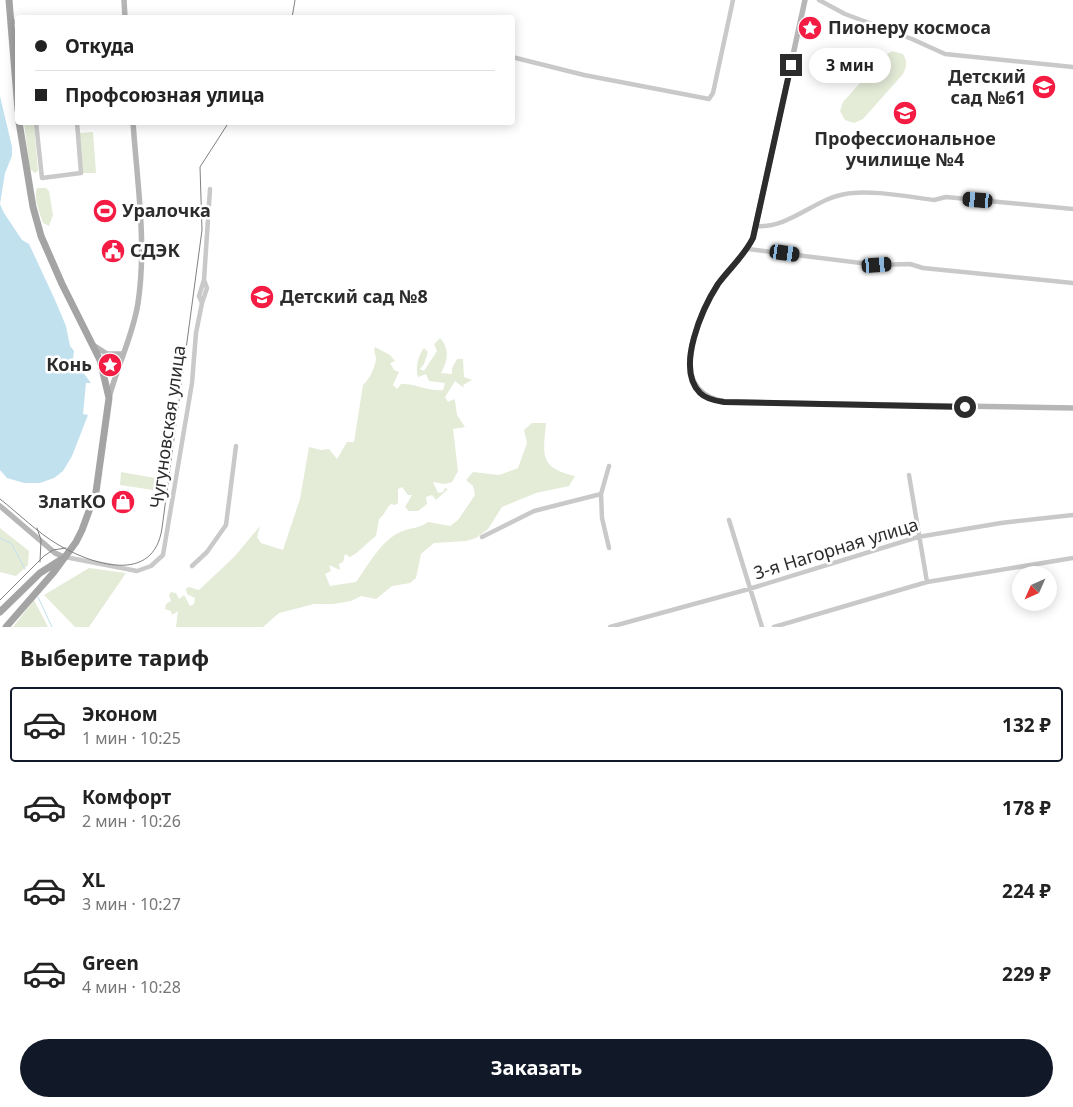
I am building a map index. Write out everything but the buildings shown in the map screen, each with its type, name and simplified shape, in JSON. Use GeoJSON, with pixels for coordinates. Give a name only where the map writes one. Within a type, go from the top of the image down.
{"type":"FeatureCollection","features":[{"type":"Feature","properties":{"kind":"main road"},"geometry":{"type":"LineString","coordinates":[[9,0],[14,21],[15,43]]}},
{"type":"Feature","properties":{"kind":"main road"},"geometry":{"type":"LineString","coordinates":[[124,0],[125,15]]}},
{"type":"Feature","properties":{"kind":"main road"},"geometry":{"type":"LineString","coordinates":[[805,0],[756,226],[748,248],[717,286],[699,323],[692,342],[690,359],[694,385],[700,392],[714,400],[736,403],[1073,408]]}},
{"type":"Feature","properties":{"kind":"main road"},"geometry":{"type":"LineString","coordinates":[[19,125],[33,207],[41,236],[62,284],[100,360],[110,398]]}},
{"type":"Feature","properties":{"kind":"main road"},"geometry":{"type":"LineString","coordinates":[[6,627],[79,536],[96,492],[110,398],[132,328],[140,291],[142,223],[133,125]]}},
{"type":"Feature","properties":{"kind":"main road"},"geometry":{"type":"LineString","coordinates":[[92,344],[108,354],[123,354]]}},
{"type":"Feature","properties":{"kind":"main road"},"geometry":{"type":"LineString","coordinates":[[0,506],[55,553],[64,557]]}},
{"type":"Feature","properties":{"kind":"main road"},"geometry":{"type":"LineString","coordinates":[[0,612],[40,573],[64,557]]}},
{"type":"Feature","properties":{"kind":"street"},"geometry":{"type":"LineString","coordinates":[[515,59],[584,75],[709,99],[713,92],[733,0]]}},
{"type":"Feature","properties":{"kind":"street"},"geometry":{"type":"LineString","coordinates":[[818,0],[844,14],[912,39],[945,54],[1073,67]]}},
{"type":"Feature","properties":{"kind":"street"},"geometry":{"type":"LineString","coordinates":[[36,125],[42,178],[82,173],[76,125]]}},
{"type":"Feature","properties":{"kind":"street","name":"Чугуновская улица"},"geometry":{"type":"LineString","coordinates":[[64,557],[137,571],[152,566],[163,555],[192,383],[196,333],[202,303],[199,296],[204,280],[210,189]]}},
{"type":"Feature","properties":{"kind":"street"},"geometry":{"type":"LineString","coordinates":[[756,226],[772,225],[839,196],[857,193],[934,200],[946,197],[1073,209]]}},
{"type":"Feature","properties":{"kind":"street"},"geometry":{"type":"LineString","coordinates":[[748,248],[877,265],[910,264],[923,268],[1073,283]]}},
{"type":"Feature","properties":{"kind":"street"},"geometry":{"type":"LineString","coordinates":[[192,566],[207,552],[226,525],[236,446]]}},
{"type":"Feature","properties":{"kind":"street"},"geometry":{"type":"LineString","coordinates":[[609,466],[601,494],[602,518],[609,548]]}},
{"type":"Feature","properties":{"kind":"street"},"geometry":{"type":"LineString","coordinates":[[909,475],[926,582]]}},
{"type":"Feature","properties":{"kind":"street"},"geometry":{"type":"LineString","coordinates":[[482,536],[534,511],[601,494]]}},
{"type":"Feature","properties":{"kind":"street","name":"3-я Нагорная улица"},"geometry":{"type":"LineString","coordinates":[[610,627],[749,589],[918,537],[1001,523],[1073,515]]}},
{"type":"Feature","properties":{"kind":"street"},"geometry":{"type":"LineString","coordinates":[[729,520],[762,627]]}},
{"type":"Feature","properties":{"kind":"street"},"geometry":{"type":"LineString","coordinates":[[774,627],[926,582],[1073,558]]}},
{"type":"Feature","properties":{"kind":"green space"},"geometry":{"type":"Polygon","coordinates":[[[892,51],[903,54],[906,64],[903,74],[863,119],[854,123],[845,120],[840,111],[843,102],[884,56],[892,51]]]}},
{"type":"Feature","properties":{"kind":"green space"},"geometry":{"type":"Polygon","coordinates":[[[24,125],[34,125],[38,171],[35,173],[30,169],[24,125]]]}},
{"type":"Feature","properties":{"kind":"green space"},"geometry":{"type":"Polygon","coordinates":[[[93,132],[96,173],[83,173],[79,133],[93,132]]]}},
{"type":"Feature","properties":{"kind":"green space"},"geometry":{"type":"Polygon","coordinates":[[[37,188],[46,188],[49,191],[53,215],[49,226],[43,223],[36,201],[37,188]]]}},
{"type":"Feature","properties":{"kind":"green space"},"geometry":{"type":"Polygon","coordinates":[[[440,338],[447,351],[441,373],[452,374],[452,368],[457,359],[463,359],[464,377],[472,380],[463,385],[464,388],[455,381],[445,397],[448,402],[454,399],[457,415],[465,427],[453,429],[458,471],[452,482],[445,484],[433,482],[438,493],[443,492],[445,488],[448,489],[436,500],[432,495],[426,497],[427,504],[418,511],[409,511],[405,507],[412,495],[408,495],[402,487],[398,489],[398,503],[395,505],[391,504],[379,519],[376,536],[350,557],[345,554],[343,562],[339,564],[340,570],[329,565],[331,571],[325,574],[330,586],[356,582],[376,553],[395,535],[422,526],[428,522],[450,526],[458,520],[475,495],[473,486],[466,480],[473,472],[499,475],[518,468],[527,443],[524,430],[532,423],[546,423],[544,452],[546,458],[555,469],[575,476],[569,486],[536,493],[502,507],[488,529],[476,538],[466,541],[434,543],[421,554],[416,578],[410,583],[392,586],[376,599],[361,596],[351,601],[333,604],[314,604],[279,613],[263,627],[176,627],[178,611],[172,615],[171,611],[165,609],[166,604],[171,601],[169,595],[171,592],[176,593],[179,599],[184,595],[190,606],[194,604],[195,598],[187,594],[186,588],[199,590],[235,556],[260,526],[257,537],[261,543],[283,550],[300,499],[309,447],[321,450],[329,449],[337,459],[347,442],[354,442],[363,385],[373,370],[376,357],[375,347],[390,355],[395,361],[390,363],[394,370],[399,372],[393,385],[397,389],[401,384],[406,384],[432,390],[443,390],[445,383],[429,381],[426,374],[418,377],[417,370],[419,358],[424,348],[428,352],[420,369],[424,371],[437,351],[434,344],[440,338]]]}},
{"type":"Feature","properties":{"kind":"green space"},"geometry":{"type":"Polygon","coordinates":[[[121,472],[155,478],[153,490],[120,485],[121,472]]]}},
{"type":"Feature","properties":{"kind":"green space"},"geometry":{"type":"Polygon","coordinates":[[[0,528],[29,551],[28,565],[16,576],[0,572],[0,528]]]}},
{"type":"Feature","properties":{"kind":"green space"},"geometry":{"type":"Polygon","coordinates":[[[89,568],[126,573],[89,627],[75,627],[44,595],[89,568]]]}},
{"type":"Feature","properties":{"kind":"green space"},"geometry":{"type":"Polygon","coordinates":[[[34,600],[48,627],[13,627],[34,600]]]}},
{"type":"Feature","properties":{"kind":"water"},"geometry":{"type":"Polygon","coordinates":[[[0,96],[12,147],[12,156],[5,173],[0,204],[0,96]]]}},
{"type":"Feature","properties":{"kind":"water"},"geometry":{"type":"Polygon","coordinates":[[[0,204],[22,240],[29,244],[66,326],[70,346],[74,351],[73,359],[91,383],[86,383],[83,414],[88,415],[72,456],[63,471],[54,478],[40,483],[24,483],[7,478],[0,470],[0,204]]]}},
{"type":"Feature","properties":{"kind":"waterway"},"geometry":{"type":"LineString","coordinates":[[0,538],[11,543],[25,569]]}},
{"type":"Feature","properties":{"kind":"waterway"},"geometry":{"type":"LineString","coordinates":[[38,597],[52,627]]}},
{"type":"Feature","properties":{"kind":"tram line"},"geometry":{"type":"LineString","coordinates":[[292,15],[295,0]]}},
{"type":"Feature","properties":{"kind":"tram line"},"geometry":{"type":"LineString","coordinates":[[0,499],[57,544],[71,552],[103,563],[134,564],[147,558],[157,546],[162,528],[202,230],[200,167],[227,125]]}},
{"type":"Feature","properties":{"kind":"tram line"},"geometry":{"type":"LineString","coordinates":[[37,528],[41,540],[40,562]]}},
{"type":"Feature","properties":{"kind":"tram line"},"geometry":{"type":"LineString","coordinates":[[0,600],[44,556],[53,550],[66,548]]}},
{"type":"Feature","properties":{"kind":"place","name":"Пионеру космоса"},"geometry":{"type":"Point","coordinates":[810,28]}},
{"type":"Feature","properties":{"kind":"place","name":"Детский сад №61"},"geometry":{"type":"Point","coordinates":[1044,87]}},
{"type":"Feature","properties":{"kind":"place","name":"Профессиональное училище №4"},"geometry":{"type":"Point","coordinates":[905,113]}},
{"type":"Feature","properties":{"kind":"place","name":"Уралочка"},"geometry":{"type":"Point","coordinates":[105,211]}},
{"type":"Feature","properties":{"kind":"place","name":"СДЭК"},"geometry":{"type":"Point","coordinates":[113,251]}},
{"type":"Feature","properties":{"kind":"place","name":"Детский сад №8"},"geometry":{"type":"Point","coordinates":[262,297]}},
{"type":"Feature","properties":{"kind":"place","name":"Конь"},"geometry":{"type":"Point","coordinates":[110,365]}},
{"type":"Feature","properties":{"kind":"place","name":"ЗлатКО"},"geometry":{"type":"Point","coordinates":[123,502]}},
{"type":"Feature","properties":{"kind":"route"},"geometry":{"type":"LineString","coordinates":[[791,65],[753,238],[740,259],[717,286],[692,342],[690,359],[694,385],[706,397],[724,402],[965,407]]}}]}
